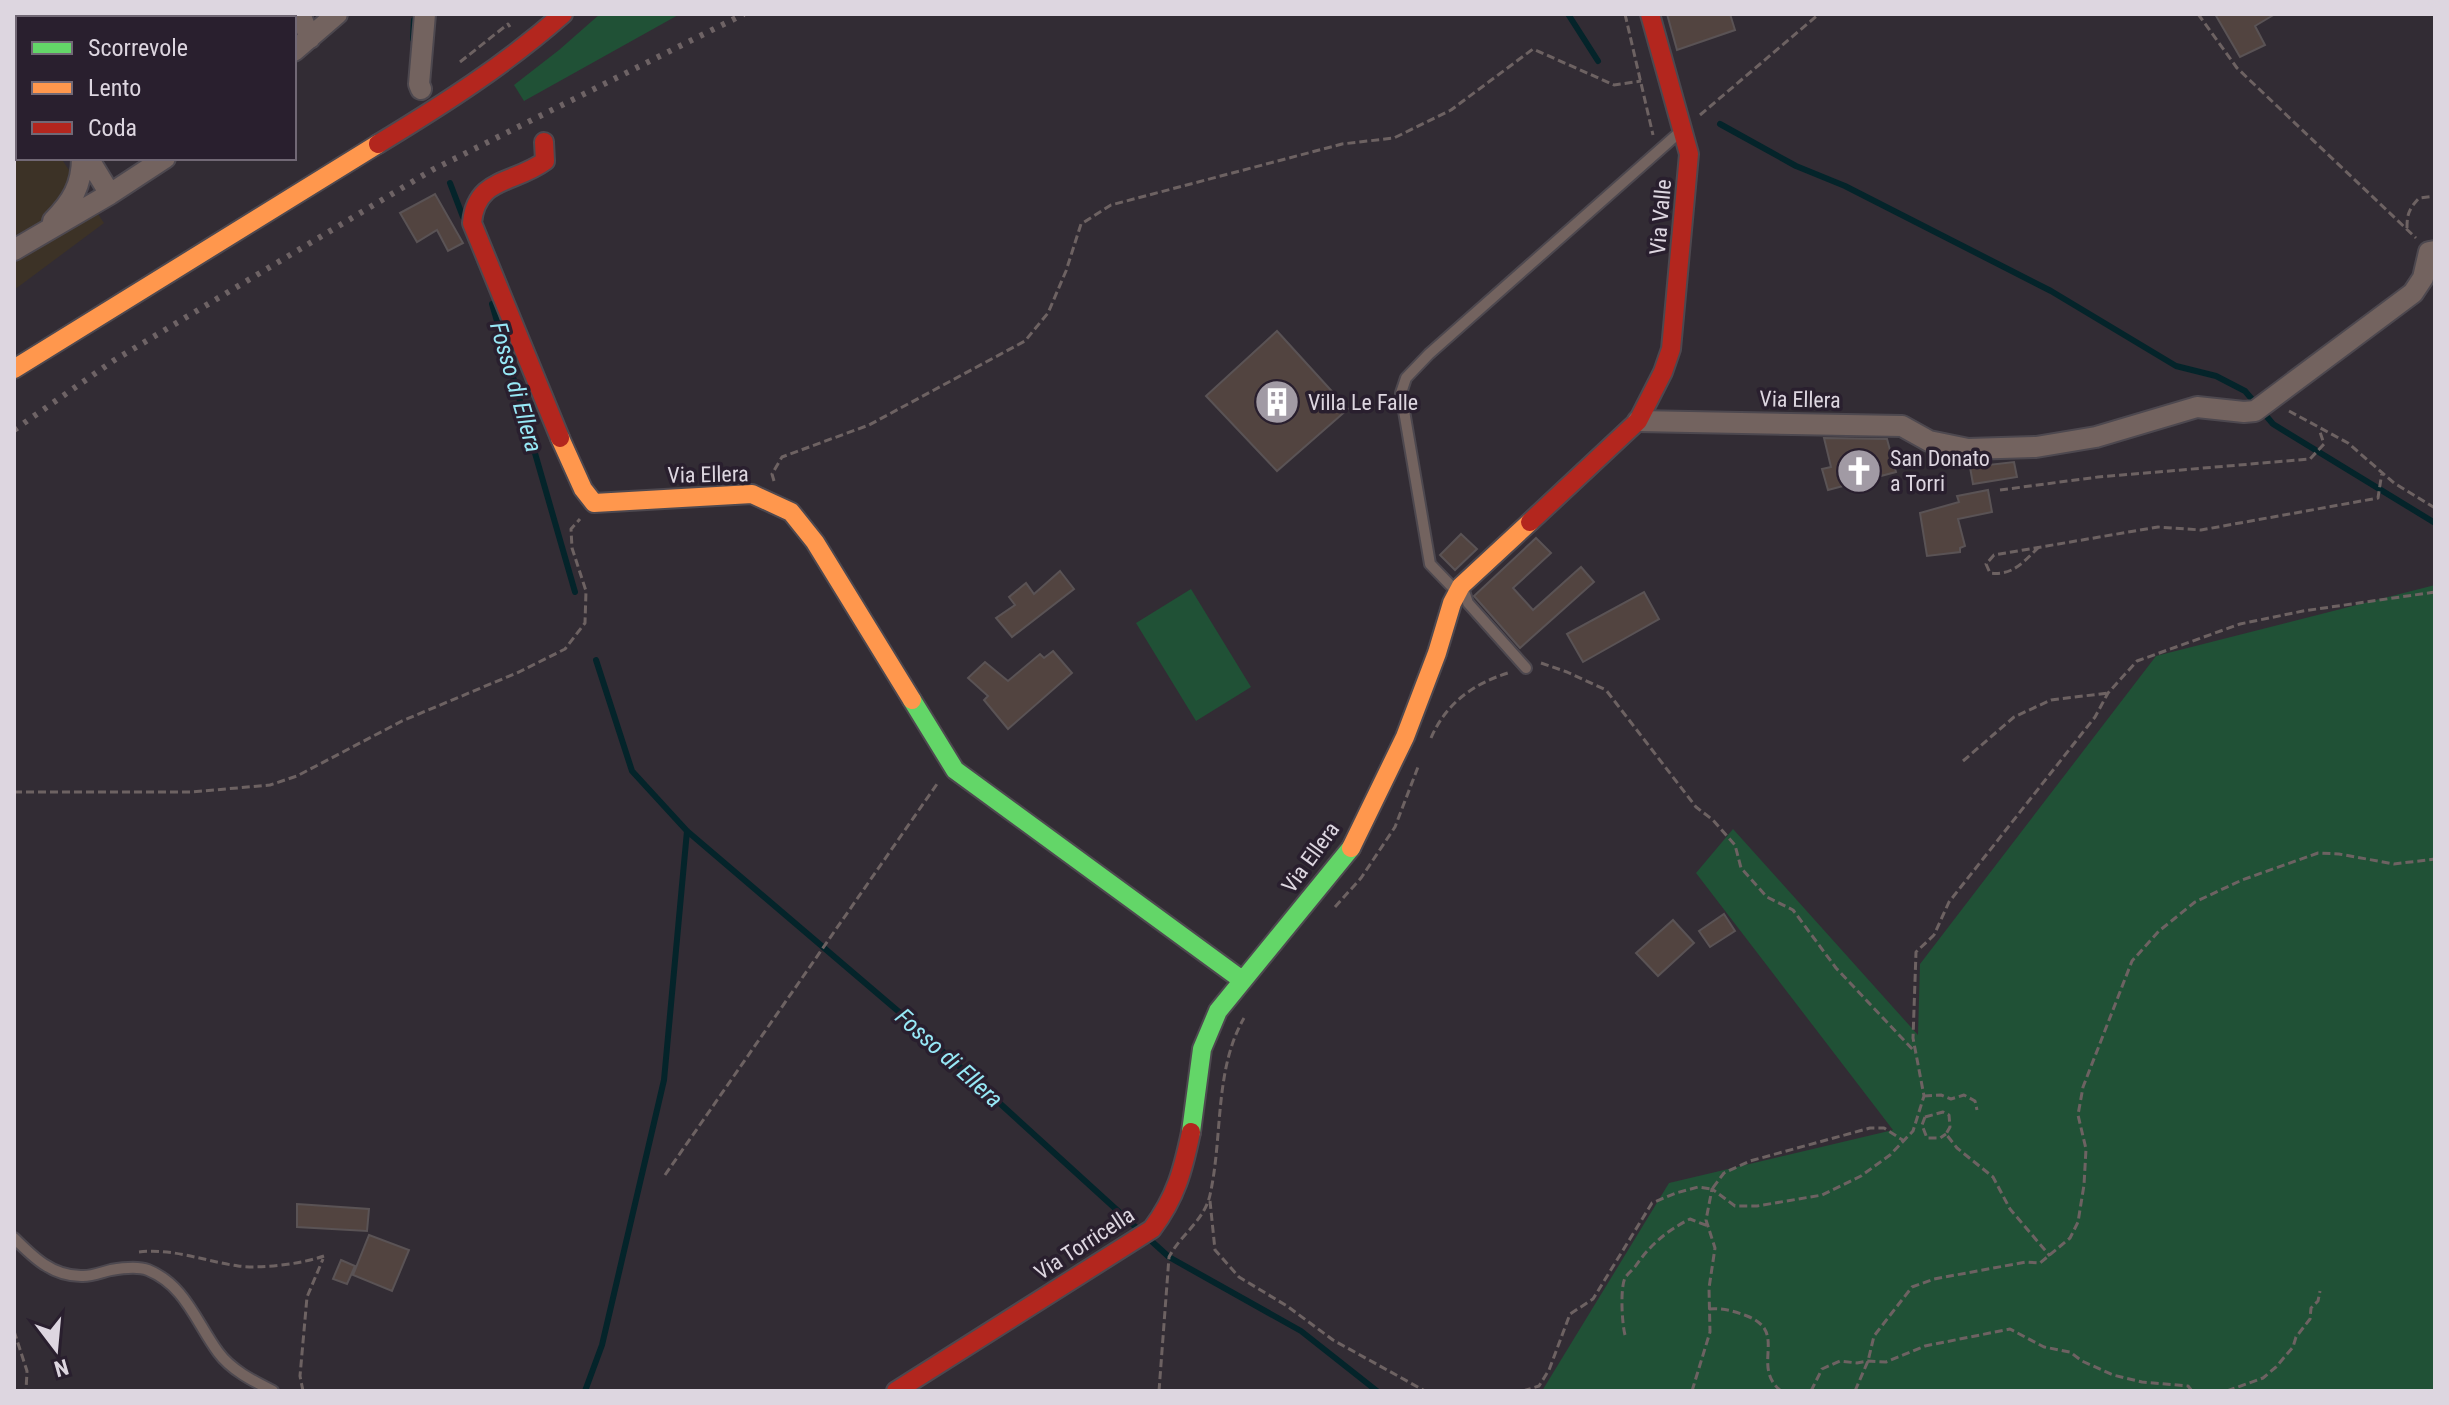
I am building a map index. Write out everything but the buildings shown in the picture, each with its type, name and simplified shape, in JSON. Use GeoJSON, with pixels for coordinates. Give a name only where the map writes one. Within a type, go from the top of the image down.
{"type":"FeatureCollection","features":[{"type":"Feature","properties":{"kind":"street"},"geometry":{"type":"LineString","coordinates":[[300,14],[302,45]]}},
{"type":"Feature","properties":{"kind":"street"},"geometry":{"type":"LineString","coordinates":[[302,45],[337,14]]}},
{"type":"Feature","properties":{"kind":"street"},"geometry":{"type":"LineString","coordinates":[[421,89],[425,14]]}},
{"type":"Feature","properties":{"kind":"street"},"geometry":{"type":"LineString","coordinates":[[14,369],[448,101],[517,54],[563,14]]}},
{"type":"Feature","properties":{"kind":"street","name":"Via Valle"},"geometry":{"type":"LineString","coordinates":[[1638,421],[1671,349],[1689,154],[1650,14]]}},
{"type":"Feature","properties":{"kind":"street"},"geometry":{"type":"LineString","coordinates":[[544,142],[545,161],[536,169],[482,190],[472,207],[472,223],[572,468],[594,503]]}},
{"type":"Feature","properties":{"kind":"street"},"geometry":{"type":"LineString","coordinates":[[39,235],[66,208],[79,186],[85,160]]}},
{"type":"Feature","properties":{"kind":"street"},"geometry":{"type":"LineString","coordinates":[[86,160],[110,194]]}},
{"type":"Feature","properties":{"kind":"street"},"geometry":{"type":"LineString","coordinates":[[14,250],[162,160]]}},
{"type":"Feature","properties":{"kind":"street"},"geometry":{"type":"LineString","coordinates":[[2263,405],[2413,293],[2423,278],[2429,252],[2435,251]]}},
{"type":"Feature","properties":{"kind":"street","name":"Via Ellera"},"geometry":{"type":"LineString","coordinates":[[594,503],[752,494],[791,512],[815,542],[955,770],[1242,980],[1349,852],[1405,737],[1460,589],[1638,421],[1902,426],[1929,441],[1968,449],[2036,447],[2096,437],[2197,407],[2263,405]]}},
{"type":"Feature","properties":{"kind":"street","name":"Via Torricella"},"geometry":{"type":"LineString","coordinates":[[896,1391],[1146,1233],[1169,1206],[1182,1173],[1196,1111],[1202,1049],[1218,1011],[1242,980]]}},
{"type":"Feature","properties":{"kind":"lane"},"geometry":{"type":"LineString","coordinates":[[1526,668],[1468,603],[1460,589],[1430,564],[1401,393],[1406,378],[1429,354],[1682,130]]}},
{"type":"Feature","properties":{"kind":"lane"},"geometry":{"type":"LineString","coordinates":[[14,1238],[43,1266],[81,1276],[120,1268],[145,1268],[167,1281],[182,1295],[219,1354],[242,1374],[273,1391]]}},
{"type":"Feature","properties":{"kind":"path"},"geometry":{"type":"LineString","coordinates":[[1625,14],[1657,151]]}},
{"type":"Feature","properties":{"kind":"path"},"geometry":{"type":"LineString","coordinates":[[1682,130],[1819,14]]}},
{"type":"Feature","properties":{"kind":"path"},"geometry":{"type":"LineString","coordinates":[[2198,14],[2237,68],[2407,228],[2407,212],[2411,207],[2419,198],[2435,196]]}},
{"type":"Feature","properties":{"kind":"path"},"geometry":{"type":"LineString","coordinates":[[457,64],[508,24],[512,30]]}},
{"type":"Feature","properties":{"kind":"path"},"geometry":{"type":"LineString","coordinates":[[781,507],[772,474],[782,457],[869,425],[1025,341],[1048,313],[1081,224],[1111,205],[1342,144],[1394,138],[1451,110],[1533,49],[1614,85],[1641,81]]}},
{"type":"Feature","properties":{"kind":"path"},"geometry":{"type":"LineString","coordinates":[[2263,405],[2348,443],[2394,483],[2435,508]]}},
{"type":"Feature","properties":{"kind":"path"},"geometry":{"type":"LineString","coordinates":[[2000,490],[2098,477],[2310,459],[2324,444],[2319,429]]}},
{"type":"Feature","properties":{"kind":"path"},"geometry":{"type":"LineString","coordinates":[[2039,547],[2015,570],[1990,573],[1986,564],[1994,555],[2039,547],[2158,527],[2201,530],[2378,498],[2382,472]]}},
{"type":"Feature","properties":{"kind":"path"},"geometry":{"type":"LineString","coordinates":[[14,792],[192,792],[270,785],[297,776],[402,721],[519,672],[565,649],[585,623],[586,591],[572,548],[571,529],[594,503]]}},
{"type":"Feature","properties":{"kind":"path"},"geometry":{"type":"LineString","coordinates":[[1523,1391],[1539,1386],[1549,1370],[1570,1314],[1593,1299],[1652,1203],[1698,1187],[1712,1189],[1735,1206],[1757,1206],[1822,1195],[1861,1176],[1890,1155],[1913,1131],[1924,1096],[1913,1038],[1916,952],[1934,935],[1949,902],[2095,717],[2108,693],[2137,661],[2240,624],[2303,611],[2435,592]]}},
{"type":"Feature","properties":{"kind":"path"},"geometry":{"type":"LineString","coordinates":[[1429,742],[1440,718],[1463,693],[1506,673],[1543,663],[1606,690],[1696,807],[1713,820],[1735,845],[1741,868],[1767,897],[1793,910],[1836,968],[1916,1053]]}},
{"type":"Feature","properties":{"kind":"path"},"geometry":{"type":"LineString","coordinates":[[1963,761],[2014,717],[2038,705],[2051,700],[2108,693]]}},
{"type":"Feature","properties":{"kind":"path"},"geometry":{"type":"LineString","coordinates":[[665,1175],[951,764]]}},
{"type":"Feature","properties":{"kind":"path"},"geometry":{"type":"LineString","coordinates":[[1329,914],[1361,878],[1395,827],[1419,765]]}},
{"type":"Feature","properties":{"kind":"path"},"geometry":{"type":"LineString","coordinates":[[1855,1391],[1868,1361],[1874,1336],[1912,1287],[1934,1279],[2026,1262],[2040,1263],[2070,1238],[2078,1222],[2082,1202],[2086,1149],[2078,1115],[2083,1087],[2132,961],[2159,931],[2195,902],[2242,880],[2318,853],[2394,864],[2435,859]]}},
{"type":"Feature","properties":{"kind":"path"},"geometry":{"type":"LineString","coordinates":[[1250,1008],[1235,1034],[1225,1078],[1210,1197],[1215,1250],[1239,1277],[1287,1306],[1333,1340],[1425,1391]]}},
{"type":"Feature","properties":{"kind":"path"},"geometry":{"type":"LineString","coordinates":[[1924,1096],[1941,1095],[1951,1099],[1964,1095],[1975,1101],[1977,1110]]}},
{"type":"Feature","properties":{"kind":"path"},"geometry":{"type":"LineString","coordinates":[[1921,1112],[1925,1117]]}},
{"type":"Feature","properties":{"kind":"path"},"geometry":{"type":"LineString","coordinates":[[1943,1112],[1949,1115],[1950,1127],[1946,1134],[1940,1138],[1927,1138],[1922,1125],[1925,1117],[1943,1112]]}},
{"type":"Feature","properties":{"kind":"path"},"geometry":{"type":"LineString","coordinates":[[1692,1391],[1710,1332],[1709,1288],[1715,1248],[1706,1220],[1712,1189],[1724,1173],[1750,1161],[1870,1128],[1884,1128],[1904,1141]]}},
{"type":"Feature","properties":{"kind":"path"},"geometry":{"type":"LineString","coordinates":[[1946,1134],[1957,1148],[1993,1177],[2010,1209],[2050,1256]]}},
{"type":"Feature","properties":{"kind":"path"},"geometry":{"type":"LineString","coordinates":[[1159,1391],[1169,1257],[1202,1217],[1210,1197]]}},
{"type":"Feature","properties":{"kind":"path"},"geometry":{"type":"LineString","coordinates":[[1625,1335],[1622,1324],[1625,1278],[1643,1254],[1670,1230],[1690,1219],[1708,1226]]}},
{"type":"Feature","properties":{"kind":"path"},"geometry":{"type":"LineString","coordinates":[[128,1255],[167,1251],[241,1266],[306,1262],[324,1256],[307,1297],[300,1376],[303,1391]]}},
{"type":"Feature","properties":{"kind":"path"},"geometry":{"type":"LineString","coordinates":[[2227,1391],[2263,1378],[2276,1367],[2310,1319],[2311,1308],[2318,1301],[2320,1291]]}},
{"type":"Feature","properties":{"kind":"path"},"geometry":{"type":"LineString","coordinates":[[1709,1309],[1734,1311],[1759,1320],[1768,1333],[1770,1376],[1773,1385],[1781,1391]]}},
{"type":"Feature","properties":{"kind":"path"},"geometry":{"type":"LineString","coordinates":[[1811,1391],[1822,1369],[1840,1361],[1886,1362],[1925,1346],[2010,1329],[2044,1347],[2070,1352],[2113,1375],[2142,1382],[2188,1386],[2192,1391]]}},
{"type":"Feature","properties":{"kind":"path"},"geometry":{"type":"LineString","coordinates":[[14,1331],[27,1371],[26,1391]]}},
{"type":"Feature","properties":{"kind":"shaded area"},"geometry":{"type":"Polygon","coordinates":[[[14,86],[16,160],[62,160],[104,223],[14,290],[14,86]]]}},
{"type":"Feature","properties":{"kind":"green space"},"geometry":{"type":"Polygon","coordinates":[[[600,14],[680,14],[524,101],[514,85],[600,14]]]}},
{"type":"Feature","properties":{"kind":"green space"},"geometry":{"type":"Polygon","coordinates":[[[2435,585],[2435,1391],[1542,1391],[1669,1183],[1893,1130],[1696,873],[1733,829],[1918,1035],[1920,964],[2156,656],[2435,585]]]}},
{"type":"Feature","properties":{"kind":"green space"},"geometry":{"type":"Polygon","coordinates":[[[1191,589],[1251,687],[1196,721],[1136,623],[1191,589]]]}},
{"type":"Feature","properties":{"kind":"waterway"},"geometry":{"type":"LineString","coordinates":[[1568,14],[1598,61]]}},
{"type":"Feature","properties":{"kind":"waterway","name":"Fosso di Ellera"},"geometry":{"type":"LineString","coordinates":[[413,39],[414,20]]}},
{"type":"Feature","properties":{"kind":"waterway"},"geometry":{"type":"LineString","coordinates":[[1720,124],[1796,166],[1845,186],[2051,291],[2176,366],[2216,376],[2245,391],[2273,424],[2435,523]]}},
{"type":"Feature","properties":{"kind":"waterway","name":"Fosso di Ellera"},"geometry":{"type":"LineString","coordinates":[[450,183],[463,217]]}},
{"type":"Feature","properties":{"kind":"waterway","name":"Fosso di Ellera"},"geometry":{"type":"LineString","coordinates":[[492,304],[575,592]]}},
{"type":"Feature","properties":{"kind":"waterway","name":"Fosso di Ellera"},"geometry":{"type":"LineString","coordinates":[[596,660],[632,771],[687,831],[905,1017],[1140,1231]]}},
{"type":"Feature","properties":{"kind":"waterway"},"geometry":{"type":"LineString","coordinates":[[585,1391],[602,1345],[664,1080],[687,831]]}},
{"type":"Feature","properties":{"kind":"waterway","name":"Fosso di Ellera"},"geometry":{"type":"LineString","coordinates":[[1148,1238],[1169,1257],[1301,1331],[1377,1391]]}},
{"type":"Feature","properties":{"kind":"railway"},"geometry":{"type":"LineString","coordinates":[[14,430],[113,361],[432,170],[744,14]]}},
{"type":"Feature","properties":{"kind":"traffic: fast"},"geometry":{"type":"LineString","coordinates":[[912,700],[955,770],[1242,980]]}},
{"type":"Feature","properties":{"kind":"traffic: fast"},"geometry":{"type":"LineString","coordinates":[[1191,1132],[1202,1049],[1218,1011],[1351,848]]}},
{"type":"Feature","properties":{"kind":"traffic: slow"},"geometry":{"type":"LineString","coordinates":[[14,369],[378,144]]}},
{"type":"Feature","properties":{"kind":"traffic: slow"},"geometry":{"type":"LineString","coordinates":[[560,438],[583,489],[594,503],[752,494],[791,512],[815,542],[912,700]]}},
{"type":"Feature","properties":{"kind":"traffic: slow"},"geometry":{"type":"LineString","coordinates":[[1351,848],[1405,737],[1452,603],[1461,586],[1530,522]]}},
{"type":"Feature","properties":{"kind":"traffic: jam"},"geometry":{"type":"LineString","coordinates":[[378,144],[474,83],[563,14]]}},
{"type":"Feature","properties":{"kind":"traffic: jam"},"geometry":{"type":"LineString","coordinates":[[1530,522],[1638,421],[1671,349],[1689,154],[1650,14]]}},
{"type":"Feature","properties":{"kind":"traffic: jam"},"geometry":{"type":"LineString","coordinates":[[544,142],[545,161],[489,189],[475,208],[472,223],[560,438]]}},
{"type":"Feature","properties":{"kind":"traffic: jam"},"geometry":{"type":"LineString","coordinates":[[896,1391],[1152,1229],[1178,1183],[1191,1132]]}},
{"type":"Feature","properties":{"kind":"place","name":"Villa Le Falle"},"geometry":{"type":"Point","coordinates":[1277,402]}},
{"type":"Feature","properties":{"kind":"place","name":"San Donato a Torri"},"geometry":{"type":"Point","coordinates":[1859,471]}}]}
